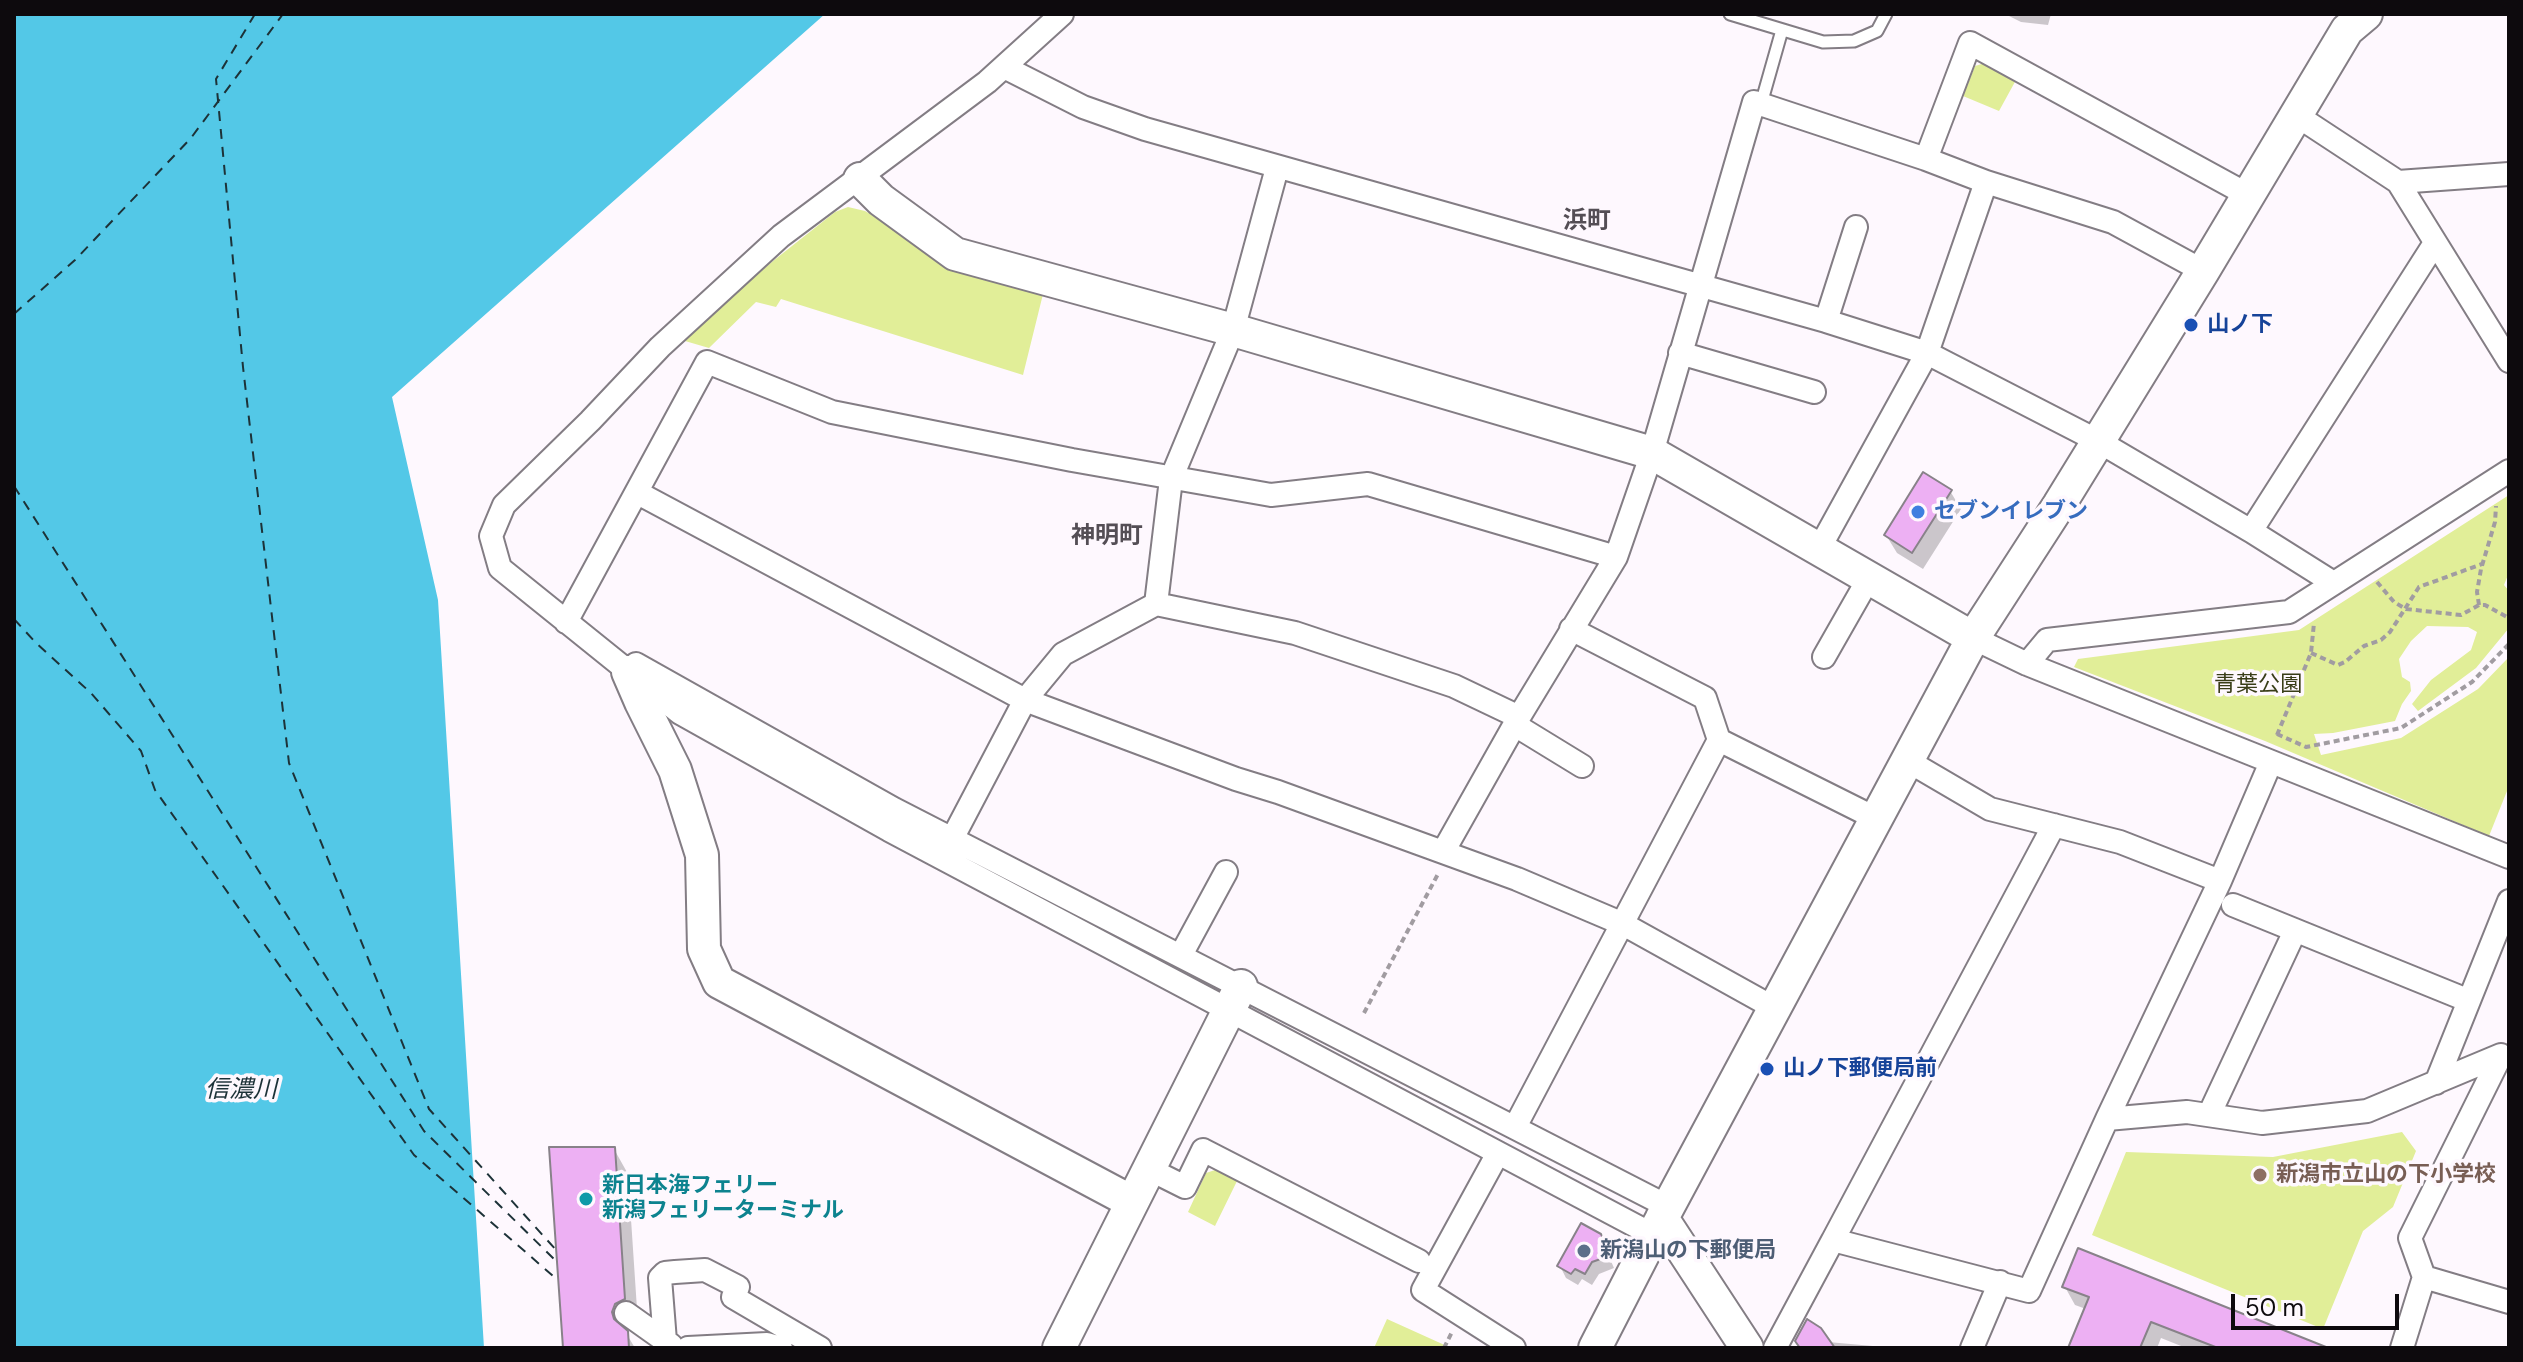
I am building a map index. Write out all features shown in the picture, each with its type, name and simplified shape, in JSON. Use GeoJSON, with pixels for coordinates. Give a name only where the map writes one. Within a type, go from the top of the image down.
{"type":"FeatureCollection","features":[{"type":"Feature","properties":{"kind":"street"},"geometry":{"type":"LineString","coordinates":[[1062,14],[1004,67],[781,236],[660,347],[504,505],[491,536],[500,568],[680,713],[889,830],[1235,998],[1515,1127],[1661,1220],[1747,1348]]}},
{"type":"Feature","properties":{"kind":"street"},"geometry":{"type":"LineString","coordinates":[[1595,1348],[1973,638],[2203,271],[2347,30],[2366,14]]}},
{"type":"Feature","properties":{"kind":"street"},"geometry":{"type":"LineString","coordinates":[[1926,159],[1970,43],[2248,195]]}},
{"type":"Feature","properties":{"kind":"street"},"geometry":{"type":"LineString","coordinates":[[1004,67],[1083,107],[1145,129],[1826,321],[1927,353],[2098,441],[2251,531],[2325,588]]}},
{"type":"Feature","properties":{"kind":"street"},"geometry":{"type":"LineString","coordinates":[[1445,854],[1517,721],[1616,557],[1652,453],[1754,102],[2113,222],[2203,271]]}},
{"type":"Feature","properties":{"kind":"street"},"geometry":{"type":"LineString","coordinates":[[2296,115],[2398,182],[2435,243],[2502,335],[2509,361]]}},
{"type":"Feature","properties":{"kind":"street"},"geometry":{"type":"LineString","coordinates":[[1156,604],[1171,479],[1233,330],[1277,168]]}},
{"type":"Feature","properties":{"kind":"street"},"geometry":{"type":"LineString","coordinates":[[2398,182],[2509,174]]}},
{"type":"Feature","properties":{"kind":"street"},"geometry":{"type":"LineString","coordinates":[[860,179],[881,200],[955,254],[1233,330],[1652,453],[1973,638],[2027,664],[2271,755],[2509,857]]}},
{"type":"Feature","properties":{"kind":"street"},"geometry":{"type":"LineString","coordinates":[[1819,549],[1927,353],[1986,182]]}},
{"type":"Feature","properties":{"kind":"street"},"geometry":{"type":"LineString","coordinates":[[1826,321],[1856,227]]}},
{"type":"Feature","properties":{"kind":"street"},"geometry":{"type":"LineString","coordinates":[[2251,531],[2435,243]]}},
{"type":"Feature","properties":{"kind":"street"},"geometry":{"type":"LineString","coordinates":[[1680,353],[1814,392]]}},
{"type":"Feature","properties":{"kind":"street"},"geometry":{"type":"LineString","coordinates":[[573,627],[638,493],[707,362],[832,412],[1171,479],[1271,495],[1368,484],[1616,557]]}},
{"type":"Feature","properties":{"kind":"street"},"geometry":{"type":"LineString","coordinates":[[2027,664],[2047,640],[2289,612],[2509,471]]}},
{"type":"Feature","properties":{"kind":"street"},"geometry":{"type":"LineString","coordinates":[[638,493],[1025,700],[1517,879],[1623,924],[1776,1009]]}},
{"type":"Feature","properties":{"kind":"street"},"geometry":{"type":"LineString","coordinates":[[1824,657],[1869,578]]}},
{"type":"Feature","properties":{"kind":"street"},"geometry":{"type":"LineString","coordinates":[[952,839],[1025,700],[1063,654],[1156,604],[1295,633],[1454,686],[1517,721],[1582,766]]}},
{"type":"Feature","properties":{"kind":"street"},"geometry":{"type":"LineString","coordinates":[[573,627],[880,802],[1181,955],[1235,998],[1498,1153],[1661,1220]]}},
{"type":"Feature","properties":{"kind":"street"},"geometry":{"type":"LineString","coordinates":[[1571,629],[1705,698],[1719,740],[1877,819]]}},
{"type":"Feature","properties":{"kind":"street"},"geometry":{"type":"LineString","coordinates":[[628,672],[675,770],[702,855],[704,949],[719,982],[1132,1202]]}},
{"type":"Feature","properties":{"kind":"street"},"geometry":{"type":"LineString","coordinates":[[1515,1127],[1719,740]]}},
{"type":"Feature","properties":{"kind":"street"},"geometry":{"type":"LineString","coordinates":[[1833,1240],[2029,1291],[2220,881],[2271,755]]}},
{"type":"Feature","properties":{"kind":"street"},"geometry":{"type":"LineString","coordinates":[[1908,761],[1990,809],[2120,842],[2220,881]]}},
{"type":"Feature","properties":{"kind":"street"},"geometry":{"type":"LineString","coordinates":[[1775,1348],[2054,825]]}},
{"type":"Feature","properties":{"kind":"street"},"geometry":{"type":"LineString","coordinates":[[1181,955],[1226,872]]}},
{"type":"Feature","properties":{"kind":"street"},"geometry":{"type":"LineString","coordinates":[[2436,1083],[2509,901]]}},
{"type":"Feature","properties":{"kind":"street"},"geometry":{"type":"LineString","coordinates":[[2233,905],[2467,1000]]}},
{"type":"Feature","properties":{"kind":"street"},"geometry":{"type":"LineString","coordinates":[[2209,1115],[2295,931]]}},
{"type":"Feature","properties":{"kind":"street"},"geometry":{"type":"LineString","coordinates":[[1059,1348],[1235,998]]}},
{"type":"Feature","properties":{"kind":"street"},"geometry":{"type":"LineString","coordinates":[[2107,1119],[2187,1112],[2262,1123],[2367,1111],[2505,1057]]}},
{"type":"Feature","properties":{"kind":"street"},"geometry":{"type":"LineString","coordinates":[[2402,1348],[2424,1277],[2410,1238],[2505,1057]]}},
{"type":"Feature","properties":{"kind":"street"},"geometry":{"type":"LineString","coordinates":[[1149,1169],[1185,1187],[1203,1150],[1419,1261]]}},
{"type":"Feature","properties":{"kind":"street"},"geometry":{"type":"LineString","coordinates":[[1498,1153],[1423,1290],[1514,1348]]}},
{"type":"Feature","properties":{"kind":"street"},"geometry":{"type":"LineString","coordinates":[[670,1344],[660,1278],[665,1273],[705,1270],[738,1287],[733,1297],[820,1348]]}},
{"type":"Feature","properties":{"kind":"street"},"geometry":{"type":"LineString","coordinates":[[2424,1277],[2509,1302]]}},
{"type":"Feature","properties":{"kind":"street"},"geometry":{"type":"LineString","coordinates":[[1972,1348],[2000,1282]]}},
{"type":"Feature","properties":{"kind":"street"},"geometry":{"type":"LineString","coordinates":[[626,1313],[670,1344]]}},
{"type":"Feature","properties":{"kind":"street"},"geometry":{"type":"LineString","coordinates":[[688,1348],[767,1344],[781,1348]]}},
{"type":"Feature","properties":{"kind":"lane"},"geometry":{"type":"LineString","coordinates":[[1730,14],[1757,18],[1782,30],[1823,42],[1854,41],[1877,31],[1886,14]]}},
{"type":"Feature","properties":{"kind":"lane"},"geometry":{"type":"LineString","coordinates":[[1876,14],[1877,31]]}},
{"type":"Feature","properties":{"kind":"lane"},"geometry":{"type":"LineString","coordinates":[[1761,104],[1782,30]]}},
{"type":"Feature","properties":{"kind":"path"},"geometry":{"type":"LineString","coordinates":[[2479,605],[2477,592],[2495,522],[2498,492]]}},
{"type":"Feature","properties":{"kind":"path"},"geometry":{"type":"LineString","coordinates":[[2364,563],[2387,595],[2406,609],[2461,615],[2485,605],[2509,618]]}},
{"type":"Feature","properties":{"kind":"path"},"geometry":{"type":"LineString","coordinates":[[2311,653],[2338,665],[2345,662],[2364,646],[2381,640],[2390,632],[2419,587],[2482,564]]}},
{"type":"Feature","properties":{"kind":"path"},"geometry":{"type":"LineString","coordinates":[[2271,755],[2311,653],[2325,588]]}},
{"type":"Feature","properties":{"kind":"path"},"geometry":{"type":"LineString","coordinates":[[2277,734],[2306,747],[2401,728],[2472,682],[2509,644]]}},
{"type":"Feature","properties":{"kind":"path"},"geometry":{"type":"LineString","coordinates":[[1364,1013],[1445,854]]}},
{"type":"Feature","properties":{"kind":"green space"},"geometry":{"type":"Polygon","coordinates":[[[1985,63],[2016,80],[1999,111],[1963,96],[1975,66],[1985,63]]]}},
{"type":"Feature","properties":{"kind":"green space"},"geometry":{"type":"Polygon","coordinates":[[[848,207],[865,211],[948,261],[1044,290],[1023,375],[781,299],[776,307],[756,302],[709,348],[685,341],[773,261],[835,212],[848,207]]]}},
{"type":"Feature","properties":{"kind":"green space","name":"青葉公園"},"geometry":{"type":"Polygon","coordinates":[[[2509,495],[2509,561],[2504,585],[2509,591],[2509,628],[2476,668],[2418,711],[2412,704],[2431,680],[2471,650],[2477,632],[2468,627],[2427,626],[2411,641],[2399,659],[2402,677],[2410,682],[2411,691],[2395,721],[2314,734],[2321,755],[2401,738],[2478,689],[2509,657],[2509,786],[2489,836],[2265,741],[2074,667],[2078,659],[2299,630],[2509,495]]]}},
{"type":"Feature","properties":{"kind":"green space"},"geometry":{"type":"Polygon","coordinates":[[[2402,1132],[2416,1151],[2393,1207],[2363,1231],[2323,1329],[2092,1235],[2126,1152],[2273,1157],[2402,1132]]]}},
{"type":"Feature","properties":{"kind":"green space"},"geometry":{"type":"Polygon","coordinates":[[[1218,1169],[1238,1179],[1215,1226],[1188,1212],[1206,1173],[1218,1169]]]}},
{"type":"Feature","properties":{"kind":"green space"},"geometry":{"type":"Polygon","coordinates":[[[1387,1319],[1449,1347],[1449,1348],[1374,1348],[1387,1319]]]}},
{"type":"Feature","properties":{"kind":"water","name":"信濃川"},"geometry":{"type":"Polygon","coordinates":[[[14,14],[825,14],[392,397],[438,600],[484,1348],[14,1348],[14,14]]]}},
{"type":"Feature","properties":{"kind":"building","name":"セブンイレブン"},"geometry":{"type":"Polygon","coordinates":[[[1923,472],[1952,490],[1912,553],[1884,535],[1923,472]]]}},
{"type":"Feature","properties":{"kind":"building","name":"新日本海フェリー 新潟フェリーターミナル"},"geometry":{"type":"Polygon","coordinates":[[[549,1147],[615,1147],[625,1299],[615,1304],[612,1312],[614,1319],[628,1331],[629,1348],[563,1348],[549,1147]]]}},
{"type":"Feature","properties":{"kind":"building"},"geometry":{"type":"Polygon","coordinates":[[[1581,1223],[1601,1234],[1609,1256],[1592,1262],[1585,1274],[1575,1269],[1571,1274],[1557,1266],[1581,1223]]]}},
{"type":"Feature","properties":{"kind":"building"},"geometry":{"type":"Polygon","coordinates":[[[2078,1248],[2326,1348],[2218,1348],[2151,1322],[2140,1348],[2068,1348],[2089,1297],[2062,1287],[2078,1248]]]}},
{"type":"Feature","properties":{"kind":"building"},"geometry":{"type":"Polygon","coordinates":[[[1807,1319],[1821,1328],[1835,1348],[1800,1348],[1795,1341],[1807,1319]]]}},
{"type":"Feature","properties":{"kind":"ferry route"},"geometry":{"type":"LineString","coordinates":[[255,14],[216,79],[243,367],[289,763],[429,1109],[557,1251]]}},
{"type":"Feature","properties":{"kind":"ferry route"},"geometry":{"type":"LineString","coordinates":[[14,314],[75,260],[191,138],[283,14]]}},
{"type":"Feature","properties":{"kind":"ferry route"},"geometry":{"type":"LineString","coordinates":[[14,486],[424,1131],[557,1262]]}},
{"type":"Feature","properties":{"kind":"ferry route"},"geometry":{"type":"LineString","coordinates":[[14,619],[91,693],[141,751],[155,790],[414,1155],[560,1282]]}},
{"type":"Feature","properties":{"kind":"place","name":"山ノ下"},"geometry":{"type":"Point","coordinates":[2191,325]}},
{"type":"Feature","properties":{"kind":"place","name":"セブンイレブン"},"geometry":{"type":"Point","coordinates":[1918,512]}},
{"type":"Feature","properties":{"kind":"place","name":"山ノ下郵便局前"},"geometry":{"type":"Point","coordinates":[1767,1069]}},
{"type":"Feature","properties":{"kind":"place","name":"新潟市立山の下小学校"},"geometry":{"type":"Point","coordinates":[2260,1175]}},
{"type":"Feature","properties":{"kind":"place","name":"新日本海フェリー 新潟フェリーターミナル"},"geometry":{"type":"Point","coordinates":[586,1199]}},
{"type":"Feature","properties":{"kind":"place","name":"新潟山の下郵便局"},"geometry":{"type":"Point","coordinates":[1584,1251]}},
{"type":"Feature","properties":{"kind":"district","name":"浜町"},"geometry":{"type":"Point","coordinates":[1587,222]}},
{"type":"Feature","properties":{"kind":"district","name":"神明町"},"geometry":{"type":"Point","coordinates":[1107,537]}}]}
